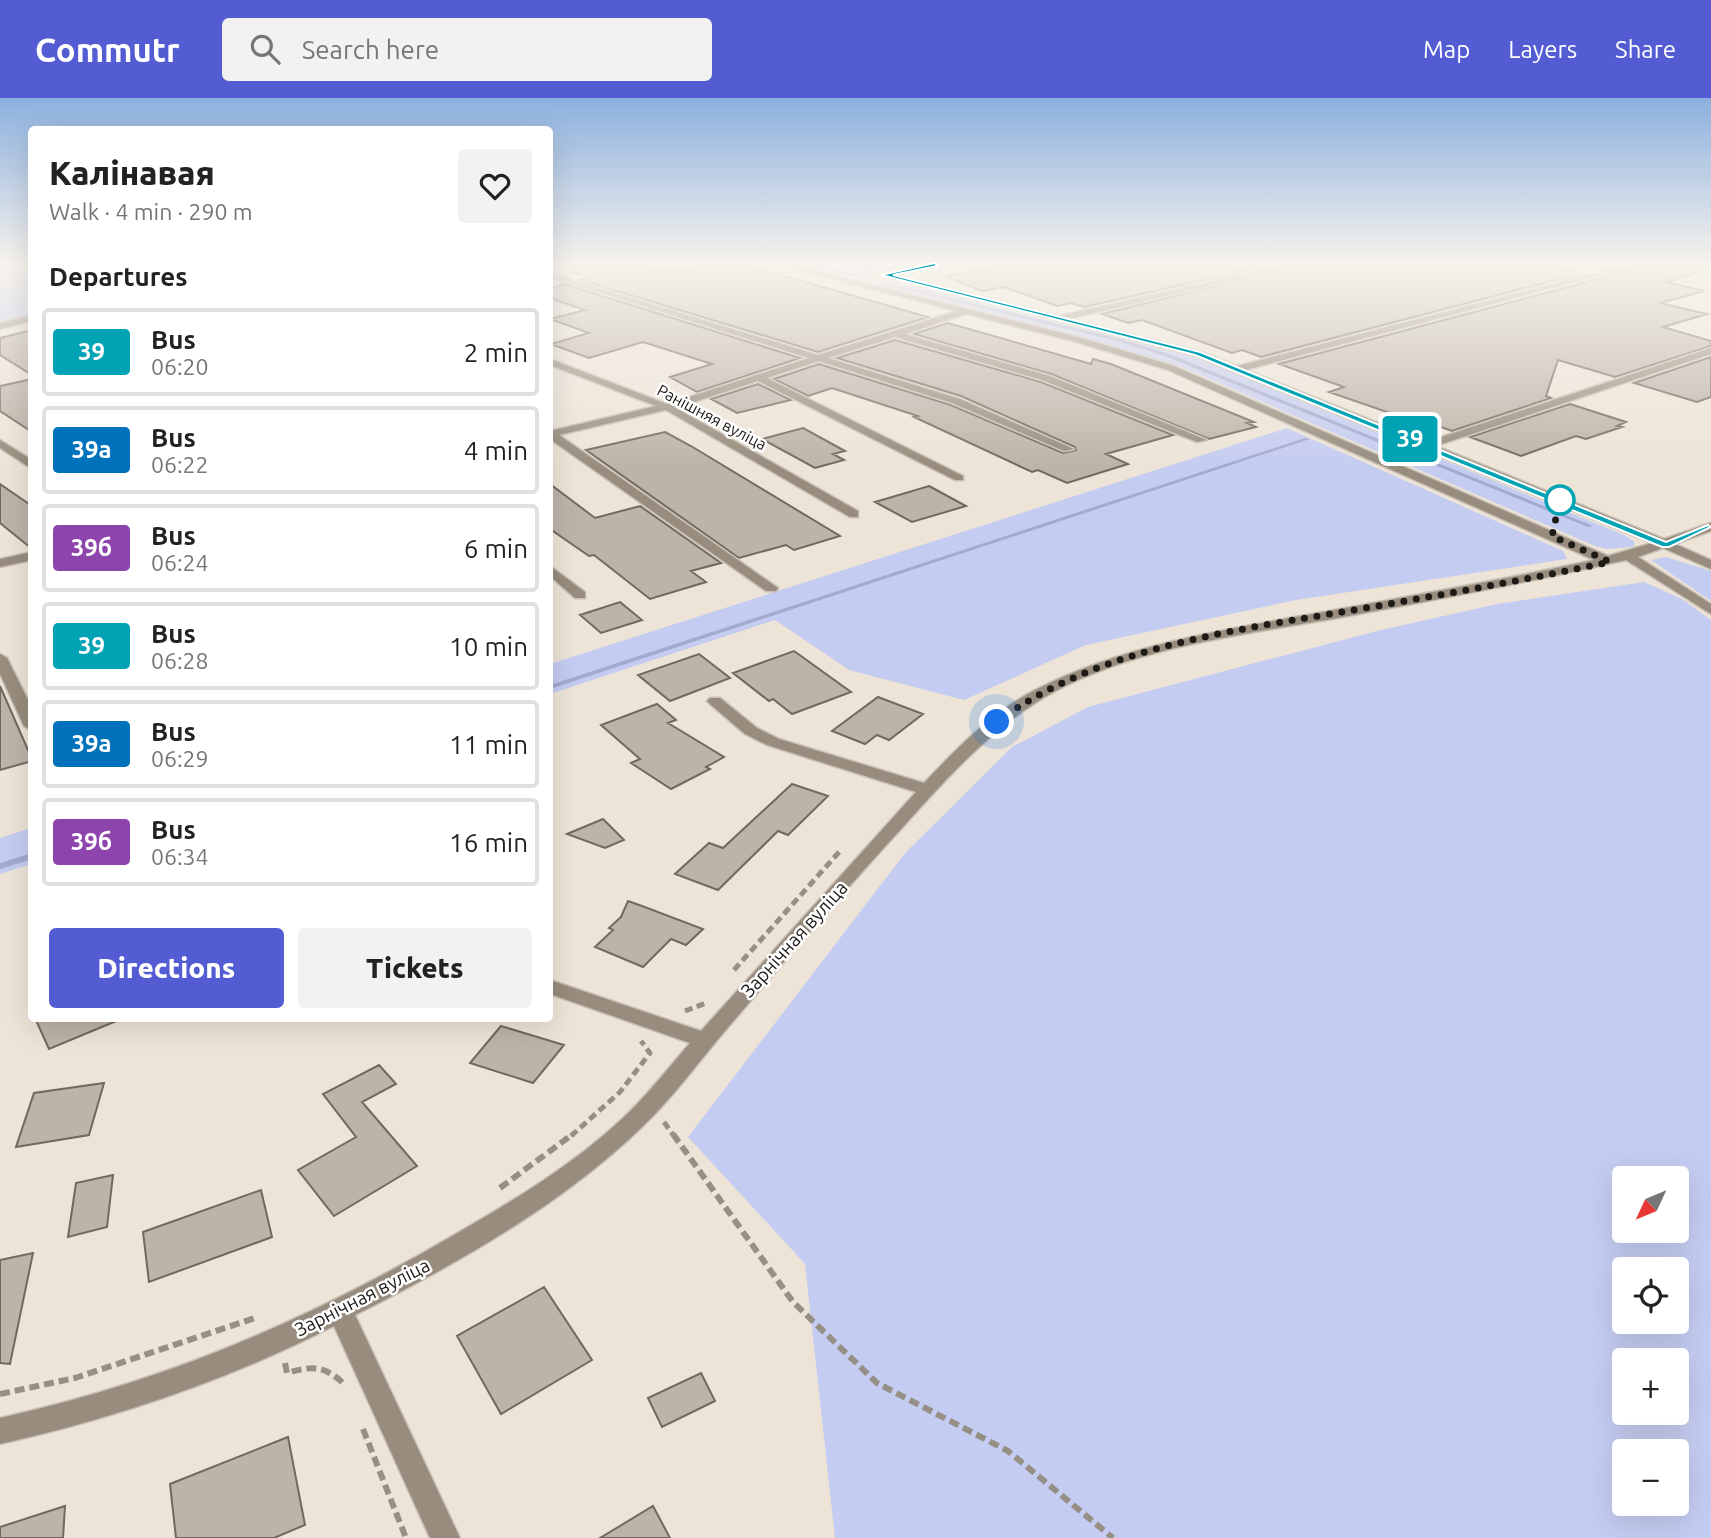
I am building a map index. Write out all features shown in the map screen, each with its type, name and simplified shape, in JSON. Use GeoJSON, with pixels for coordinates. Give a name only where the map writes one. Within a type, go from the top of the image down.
{"type":"FeatureCollection","features":[{"type":"Feature","properties":{"kind":"street"},"geometry":{"type":"LineString","coordinates":[[739,332],[956,401],[1068,449]]}},
{"type":"Feature","properties":{"kind":"street"},"geometry":{"type":"LineString","coordinates":[[553,433],[667,407],[901,332]]}},
{"type":"Feature","properties":{"kind":"street"},"geometry":{"type":"LineString","coordinates":[[1042,332],[1171,368],[1619,559],[1711,610]]}},
{"type":"Feature","properties":{"kind":"street"},"geometry":{"type":"LineString","coordinates":[[1111,332],[1198,354],[1239,369],[1711,565]]}},
{"type":"Feature","properties":{"kind":"street"},"geometry":{"type":"LineString","coordinates":[[1239,369],[1379,332]]}},
{"type":"Feature","properties":{"kind":"street"},"geometry":{"type":"LineString","coordinates":[[896,334],[1046,378],[1201,440]]}},
{"type":"Feature","properties":{"kind":"street"},"geometry":{"type":"LineString","coordinates":[[1426,446],[1711,351]]}},
{"type":"Feature","properties":{"kind":"street","name":"Ранішняя вуліца"},"geometry":{"type":"LineString","coordinates":[[553,363],[667,407],[854,514]]}},
{"type":"Feature","properties":{"kind":"street"},"geometry":{"type":"LineString","coordinates":[[759,378],[959,478]]}},
{"type":"Feature","properties":{"kind":"street"},"geometry":{"type":"LineString","coordinates":[[553,436],[771,588]]}},
{"type":"Feature","properties":{"kind":"street"},"geometry":{"type":"LineString","coordinates":[[0,443],[28,463]]}},
{"type":"Feature","properties":{"kind":"street","name":"Зарнічная вуліца"},"geometry":{"type":"LineString","coordinates":[[0,1431],[54,1420],[182,1379],[341,1312],[428,1264],[577,1169],[651,1104],[927,790],[976,740],[1018,706],[1096,669],[1174,645],[1619,559],[1666,545],[1711,527]]}},
{"type":"Feature","properties":{"kind":"street"},"geometry":{"type":"LineString","coordinates":[[0,563],[28,557]]}},
{"type":"Feature","properties":{"kind":"street"},"geometry":{"type":"LineString","coordinates":[[553,572],[580,595]]}},
{"type":"Feature","properties":{"kind":"street"},"geometry":{"type":"LineString","coordinates":[[0,658],[28,718]]}},
{"type":"Feature","properties":{"kind":"street"},"geometry":{"type":"LineString","coordinates":[[715,701],[751,731],[773,742],[927,790]]}},
{"type":"Feature","properties":{"kind":"street"},"geometry":{"type":"LineString","coordinates":[[553,987],[705,1040]]}},
{"type":"Feature","properties":{"kind":"street"},"geometry":{"type":"LineString","coordinates":[[341,1312],[445,1538]]}},
{"type":"Feature","properties":{"kind":"path"},"geometry":{"type":"LineString","coordinates":[[651,1104],[793,1302],[877,1383],[1008,1451],[1113,1538]]}},
{"type":"Feature","properties":{"kind":"path"},"geometry":{"type":"LineString","coordinates":[[280,1338],[288,1373],[312,1366],[330,1369],[345,1385]]}},
{"type":"Feature","properties":{"kind":"path"},"geometry":{"type":"LineString","coordinates":[[360,1423],[406,1538]]}},
{"type":"Feature","properties":{"kind":"shaded area"},"geometry":{"type":"Polygon","coordinates":[[[1051,332],[1095,332],[1198,358],[1624,535],[1635,542],[1633,547],[1607,549],[1595,546],[1182,367],[1051,332]]]}},
{"type":"Feature","properties":{"kind":"shaded area"},"geometry":{"type":"Polygon","coordinates":[[[1287,428],[1563,551],[1567,559],[1296,600],[1086,645],[964,700],[849,670],[775,620],[553,693],[553,663],[1287,428]]]}},
{"type":"Feature","properties":{"kind":"shaded area"},"geometry":{"type":"Polygon","coordinates":[[[1666,557],[1711,571],[1711,601],[1651,560],[1666,557]]]}},
{"type":"Feature","properties":{"kind":"shaded area"},"geometry":{"type":"Polygon","coordinates":[[[1644,582],[1682,599],[1711,620],[1711,1538],[835,1538],[805,1264],[688,1137],[905,853],[1012,747],[1088,707],[1377,631],[1497,604],[1644,582]]]}},
{"type":"Feature","properties":{"kind":"shaded area"},"geometry":{"type":"Polygon","coordinates":[[[28,829],[28,865],[0,874],[0,838],[28,829]]]}},
{"type":"Feature","properties":{"kind":"building"},"geometry":{"type":"Polygon","coordinates":[[[28,332],[28,372],[0,355],[0,338],[28,332]]]}},
{"type":"Feature","properties":{"kind":"building"},"geometry":{"type":"Polygon","coordinates":[[[587,332],[718,332],[800,358],[697,392],[670,377],[712,364],[643,342],[589,358],[553,345],[589,333],[587,332]]]}},
{"type":"Feature","properties":{"kind":"building"},"geometry":{"type":"Polygon","coordinates":[[[753,332],[880,332],[818,352],[753,332]]]}},
{"type":"Feature","properties":{"kind":"building"},"geometry":{"type":"Polygon","coordinates":[[[980,332],[1091,364],[1093,359],[1254,422],[1247,423],[1256,427],[1209,439],[1051,374],[914,334],[980,332]]]}},
{"type":"Feature","properties":{"kind":"building"},"geometry":{"type":"Polygon","coordinates":[[[1175,332],[1356,332],[1261,357],[1242,350],[1232,353],[1175,332]]]}},
{"type":"Feature","properties":{"kind":"building"},"geometry":{"type":"Polygon","coordinates":[[[1398,332],[1681,332],[1711,341],[1711,346],[1615,377],[1558,360],[1546,396],[1551,398],[1452,431],[1416,418],[1410,420],[1329,392],[1344,387],[1279,364],[1398,332]]]}},
{"type":"Feature","properties":{"kind":"building"},"geometry":{"type":"Polygon","coordinates":[[[895,340],[1041,382],[1173,435],[1106,454],[1128,464],[1067,483],[1038,470],[1032,472],[914,417],[918,416],[832,388],[808,396],[774,379],[819,364],[951,405],[1063,453],[1076,450],[1075,447],[961,396],[837,358],[895,340]]]}},
{"type":"Feature","properties":{"kind":"building"},"geometry":{"type":"Polygon","coordinates":[[[1711,357],[1711,397],[1697,402],[1634,383],[1711,357]]]}},
{"type":"Feature","properties":{"kind":"building"},"geometry":{"type":"Polygon","coordinates":[[[28,380],[28,429],[0,411],[0,386],[28,380]]]}},
{"type":"Feature","properties":{"kind":"building"},"geometry":{"type":"Polygon","coordinates":[[[758,384],[791,400],[737,413],[711,399],[758,384]]]}},
{"type":"Feature","properties":{"kind":"building"},"geometry":{"type":"Polygon","coordinates":[[[1570,404],[1626,422],[1617,426],[1622,427],[1586,439],[1576,436],[1521,456],[1470,437],[1570,404]]]}},
{"type":"Feature","properties":{"kind":"building"},"geometry":{"type":"Polygon","coordinates":[[[803,428],[845,451],[833,454],[844,460],[815,468],[762,439],[803,428]]]}},
{"type":"Feature","properties":{"kind":"building"},"geometry":{"type":"Polygon","coordinates":[[[665,432],[840,536],[794,550],[786,545],[739,558],[586,450],[665,432]]]}},
{"type":"Feature","properties":{"kind":"building"},"geometry":{"type":"Polygon","coordinates":[[[0,484],[28,503],[28,546],[0,523],[0,484]]]}},
{"type":"Feature","properties":{"kind":"building"},"geometry":{"type":"Polygon","coordinates":[[[553,486],[595,518],[640,506],[721,563],[691,571],[706,582],[650,599],[594,555],[589,556],[553,531],[553,486]]]}},
{"type":"Feature","properties":{"kind":"building"},"geometry":{"type":"Polygon","coordinates":[[[929,486],[966,506],[912,522],[875,502],[929,486]]]}},
{"type":"Feature","properties":{"kind":"building"},"geometry":{"type":"Polygon","coordinates":[[[620,602],[642,620],[601,633],[580,615],[620,602]]]}},
{"type":"Feature","properties":{"kind":"building"},"geometry":{"type":"Polygon","coordinates":[[[794,651],[851,692],[792,714],[773,699],[769,701],[733,673],[794,651]]]}},
{"type":"Feature","properties":{"kind":"building"},"geometry":{"type":"Polygon","coordinates":[[[699,654],[730,678],[670,701],[638,675],[699,654]]]}},
{"type":"Feature","properties":{"kind":"building"},"geometry":{"type":"Polygon","coordinates":[[[0,686],[28,750],[28,762],[0,770],[0,686]]]}},
{"type":"Feature","properties":{"kind":"building"},"geometry":{"type":"Polygon","coordinates":[[[878,697],[923,714],[889,740],[877,735],[865,744],[832,731],[878,697]]]}},
{"type":"Feature","properties":{"kind":"building"},"geometry":{"type":"Polygon","coordinates":[[[657,704],[676,720],[668,723],[724,757],[706,767],[710,769],[671,789],[631,763],[640,759],[601,725],[657,704]]]}},
{"type":"Feature","properties":{"kind":"building"},"geometry":{"type":"Polygon","coordinates":[[[792,784],[828,796],[788,835],[778,831],[718,890],[675,874],[709,843],[723,848],[792,784]]]}},
{"type":"Feature","properties":{"kind":"building"},"geometry":{"type":"Polygon","coordinates":[[[603,819],[624,840],[605,848],[567,834],[603,819]]]}},
{"type":"Feature","properties":{"kind":"building"},"geometry":{"type":"Polygon","coordinates":[[[628,901],[703,929],[686,945],[671,939],[643,967],[595,947],[613,930],[609,928],[621,917],[628,901]]]}},
{"type":"Feature","properties":{"kind":"building"},"geometry":{"type":"Polygon","coordinates":[[[37,1022],[114,1022],[49,1049],[37,1022]]]}},
{"type":"Feature","properties":{"kind":"building"},"geometry":{"type":"Polygon","coordinates":[[[501,1026],[564,1045],[533,1083],[470,1063],[501,1026]]]}},
{"type":"Feature","properties":{"kind":"building"},"geometry":{"type":"Polygon","coordinates":[[[379,1065],[396,1084],[362,1102],[417,1166],[334,1216],[298,1170],[356,1137],[323,1094],[379,1065]]]}},
{"type":"Feature","properties":{"kind":"building"},"geometry":{"type":"Polygon","coordinates":[[[104,1083],[89,1135],[16,1147],[34,1093],[104,1083]]]}},
{"type":"Feature","properties":{"kind":"building"},"geometry":{"type":"Polygon","coordinates":[[[113,1175],[107,1227],[68,1237],[76,1183],[113,1175]]]}},
{"type":"Feature","properties":{"kind":"building"},"geometry":{"type":"Polygon","coordinates":[[[261,1190],[272,1237],[149,1282],[143,1232],[261,1190]]]}},
{"type":"Feature","properties":{"kind":"building"},"geometry":{"type":"Polygon","coordinates":[[[33,1253],[10,1364],[0,1363],[0,1260],[33,1253]]]}},
{"type":"Feature","properties":{"kind":"building"},"geometry":{"type":"Polygon","coordinates":[[[544,1287],[592,1360],[501,1414],[457,1336],[544,1287]]]}},
{"type":"Feature","properties":{"kind":"building"},"geometry":{"type":"Polygon","coordinates":[[[701,1373],[715,1401],[662,1427],[648,1398],[701,1373]]]}},
{"type":"Feature","properties":{"kind":"building"},"geometry":{"type":"Polygon","coordinates":[[[288,1437],[305,1525],[274,1538],[176,1538],[170,1484],[288,1437]]]}},
{"type":"Feature","properties":{"kind":"building"},"geometry":{"type":"Polygon","coordinates":[[[65,1506],[63,1538],[0,1538],[0,1527],[65,1506]]]}},
{"type":"Feature","properties":{"kind":"building"},"geometry":{"type":"Polygon","coordinates":[[[653,1506],[670,1538],[600,1538],[653,1506]]]}},
{"type":"Feature","properties":{"kind":"waterway"},"geometry":{"type":"LineString","coordinates":[[1087,332],[1167,355],[1590,526]]}},
{"type":"Feature","properties":{"kind":"waterway"},"geometry":{"type":"LineString","coordinates":[[553,686],[1307,439]]}},
{"type":"Feature","properties":{"kind":"waterway"},"geometry":{"type":"LineString","coordinates":[[0,866],[28,857]]}},
{"type":"Feature","properties":{"kind":"bus line","name":"39"},"geometry":{"type":"LineString","coordinates":[[1114,332],[1198,354],[1239,369],[1666,545],[1711,527]]}},
{"type":"Feature","properties":{"kind":"route"},"geometry":{"type":"LineString","coordinates":[[997,722],[1018,706],[1066,681],[1133,656],[1174,645],[1610,562],[1552,536],[1560,500]]}}]}
